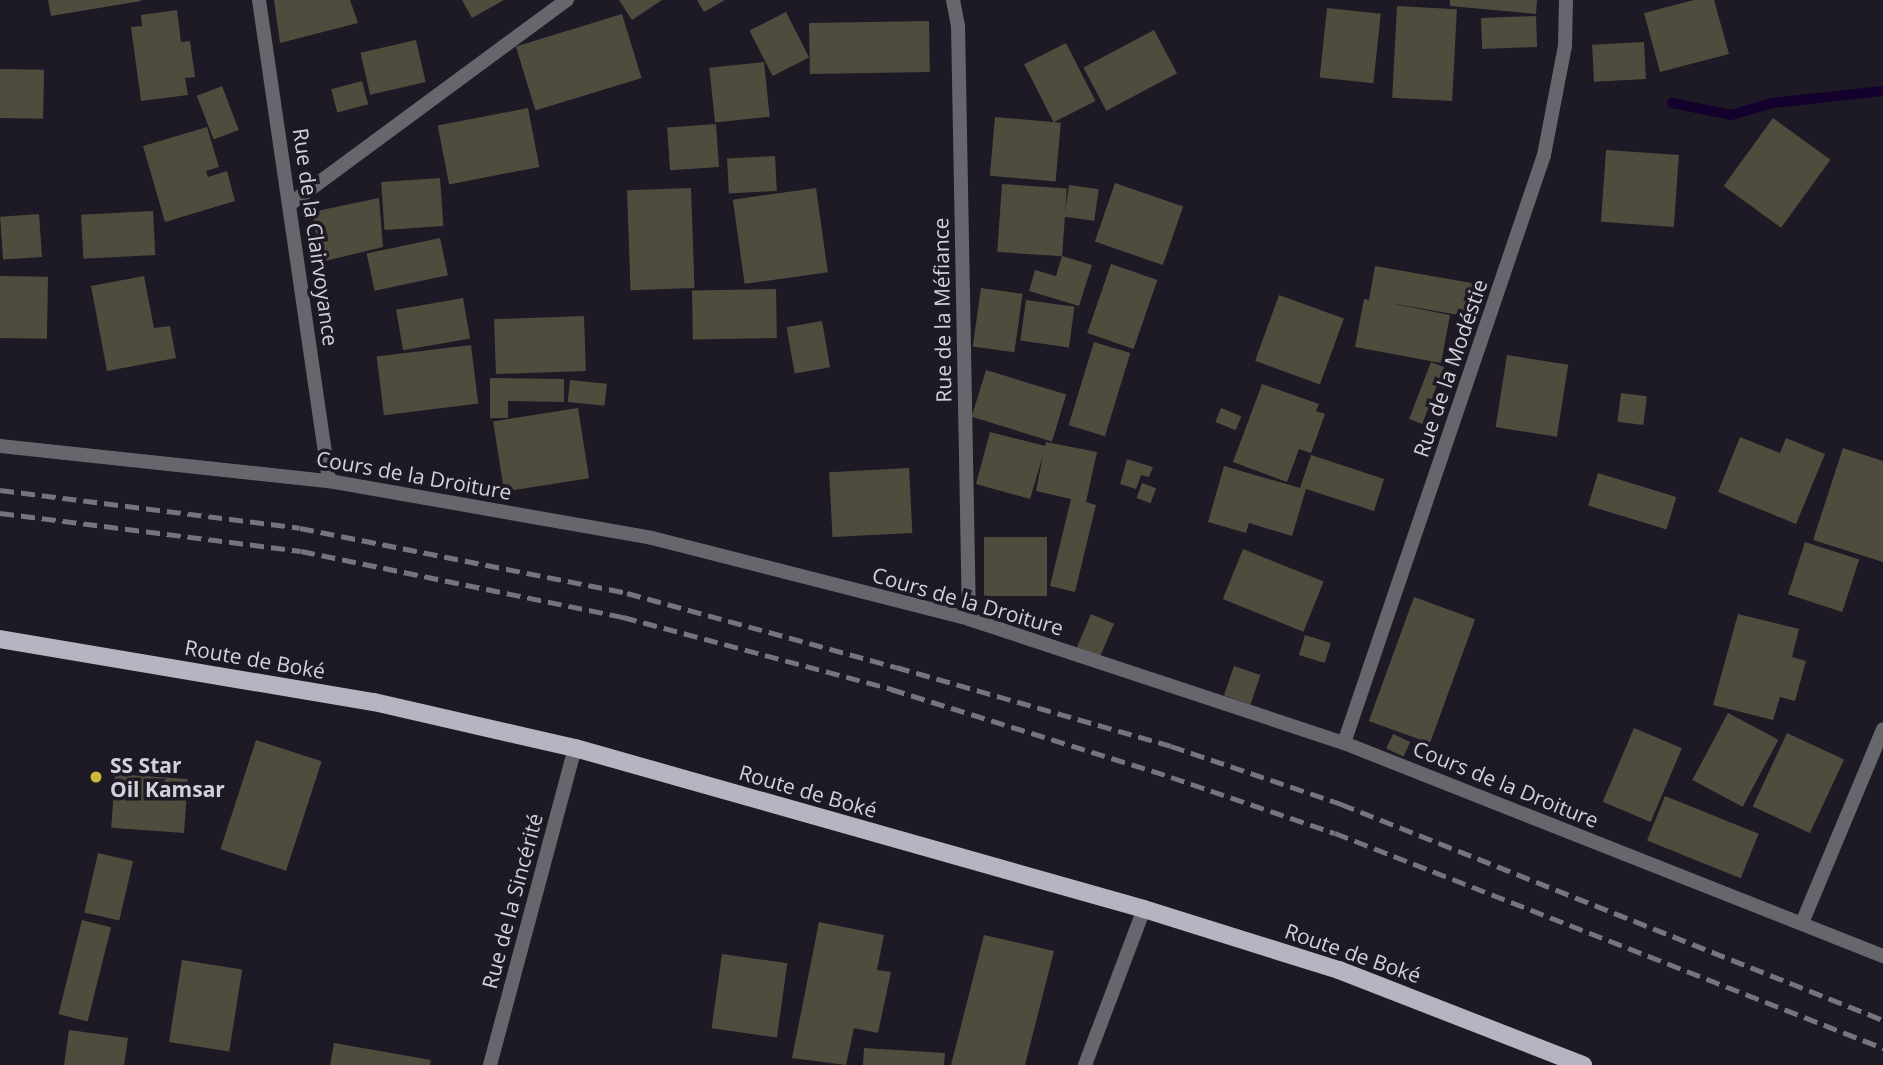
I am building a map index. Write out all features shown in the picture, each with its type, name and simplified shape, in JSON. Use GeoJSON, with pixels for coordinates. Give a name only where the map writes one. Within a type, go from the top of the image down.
{"type":"FeatureCollection","features":[{"type":"Feature","properties":{"kind":"main road","name":"Route de Boké"},"geometry":{"type":"LineString","coordinates":[[0,639],[374,702],[575,748],[1143,909],[1339,970],[1583,1065]]}},
{"type":"Feature","properties":{"kind":"street","name":"Rue de la Clairvoyance"},"geometry":{"type":"LineString","coordinates":[[259,0],[330,481]]}},
{"type":"Feature","properties":{"kind":"street"},"geometry":{"type":"LineString","coordinates":[[290,204],[567,0]]}},
{"type":"Feature","properties":{"kind":"street","name":"Rue de la Méfiance"},"geometry":{"type":"LineString","coordinates":[[953,0],[958,25],[970,619]]}},
{"type":"Feature","properties":{"kind":"street","name":"Rue de la Modéstie"},"geometry":{"type":"LineString","coordinates":[[1344,743],[1544,155],[1565,46],[1566,0]]}},
{"type":"Feature","properties":{"kind":"street","name":"Cours de la Droiture"},"geometry":{"type":"LineString","coordinates":[[0,446],[330,481],[652,538],[970,619],[1344,743],[1883,956]]}},
{"type":"Feature","properties":{"kind":"street"},"geometry":{"type":"LineString","coordinates":[[1802,923],[1883,729]]}},
{"type":"Feature","properties":{"kind":"street","name":"Rue de la Sincérité"},"geometry":{"type":"LineString","coordinates":[[490,1065],[575,748]]}},
{"type":"Feature","properties":{"kind":"street"},"geometry":{"type":"LineString","coordinates":[[1085,1065],[1143,909]]}},
{"type":"Feature","properties":{"kind":"building"},"geometry":{"type":"Polygon","coordinates":[[[48,0],[141,0],[141,1],[51,16],[48,0]]]}},
{"type":"Feature","properties":{"kind":"building"},"geometry":{"type":"Polygon","coordinates":[[[274,0],[350,0],[358,23],[280,43],[274,0]]]}},
{"type":"Feature","properties":{"kind":"building"},"geometry":{"type":"Polygon","coordinates":[[[462,0],[504,0],[472,18],[462,0]]]}},
{"type":"Feature","properties":{"kind":"building"},"geometry":{"type":"Polygon","coordinates":[[[619,0],[662,0],[632,20],[619,0]]]}},
{"type":"Feature","properties":{"kind":"building"},"geometry":{"type":"Polygon","coordinates":[[[697,0],[725,0],[704,12],[697,0]]]}},
{"type":"Feature","properties":{"kind":"building"},"geometry":{"type":"Polygon","coordinates":[[[1450,0],[1537,0],[1536,14],[1450,6],[1450,0]]]}},
{"type":"Feature","properties":{"kind":"building"},"geometry":{"type":"Polygon","coordinates":[[[1694,0],[1714,0],[1729,54],[1660,72],[1644,13],[1694,0]]]}},
{"type":"Feature","properties":{"kind":"building"},"geometry":{"type":"Polygon","coordinates":[[[1397,6],[1457,9],[1452,101],[1392,98],[1397,6]]]}},
{"type":"Feature","properties":{"kind":"building"},"geometry":{"type":"Polygon","coordinates":[[[1327,8],[1381,14],[1373,83],[1320,78],[1327,8]]]}},
{"type":"Feature","properties":{"kind":"building"},"geometry":{"type":"Polygon","coordinates":[[[177,10],[181,42],[190,41],[195,77],[185,78],[188,95],[141,101],[131,27],[142,26],[141,15],[177,10]]]}},
{"type":"Feature","properties":{"kind":"building"},"geometry":{"type":"Polygon","coordinates":[[[786,12],[809,57],[773,76],[749,31],[786,12]]]}},
{"type":"Feature","properties":{"kind":"building"},"geometry":{"type":"Polygon","coordinates":[[[622,14],[642,78],[535,111],[516,46],[622,14]]]}},
{"type":"Feature","properties":{"kind":"building"},"geometry":{"type":"Polygon","coordinates":[[[1536,16],[1537,47],[1482,49],[1481,18],[1536,16]]]}},
{"type":"Feature","properties":{"kind":"building"},"geometry":{"type":"Polygon","coordinates":[[[929,21],[930,72],[810,74],[809,23],[929,21]]]}},
{"type":"Feature","properties":{"kind":"building"},"geometry":{"type":"Polygon","coordinates":[[[1154,30],[1177,73],[1106,111],[1083,68],[1154,30]]]}},
{"type":"Feature","properties":{"kind":"building"},"geometry":{"type":"Polygon","coordinates":[[[416,40],[426,82],[370,95],[360,53],[416,40]]]}},
{"type":"Feature","properties":{"kind":"building"},"geometry":{"type":"Polygon","coordinates":[[[1644,42],[1646,79],[1594,82],[1592,45],[1644,42]]]}},
{"type":"Feature","properties":{"kind":"building"},"geometry":{"type":"Polygon","coordinates":[[[1066,43],[1096,101],[1054,122],[1024,64],[1066,43]]]}},
{"type":"Feature","properties":{"kind":"building"},"geometry":{"type":"Polygon","coordinates":[[[764,62],[770,117],[715,122],[709,68],[764,62]]]}},
{"type":"Feature","properties":{"kind":"building"},"geometry":{"type":"Polygon","coordinates":[[[0,69],[44,70],[43,119],[0,118],[0,69]]]}},
{"type":"Feature","properties":{"kind":"building"},"geometry":{"type":"Polygon","coordinates":[[[362,81],[368,104],[337,112],[331,89],[362,81]]]}},
{"type":"Feature","properties":{"kind":"building"},"geometry":{"type":"Polygon","coordinates":[[[222,86],[239,130],[214,140],[197,96],[222,86]]]}},
{"type":"Feature","properties":{"kind":"building"},"geometry":{"type":"Polygon","coordinates":[[[528,108],[539,167],[449,184],[438,126],[528,108]]]}},
{"type":"Feature","properties":{"kind":"building"},"geometry":{"type":"Polygon","coordinates":[[[995,117],[1061,123],[1056,182],[990,176],[995,117]]]}},
{"type":"Feature","properties":{"kind":"building"},"geometry":{"type":"Polygon","coordinates":[[[1773,118],[1830,160],[1781,228],[1724,186],[1773,118]]]}},
{"type":"Feature","properties":{"kind":"building"},"geometry":{"type":"Polygon","coordinates":[[[716,124],[719,167],[670,170],[667,127],[716,124]]]}},
{"type":"Feature","properties":{"kind":"building"},"geometry":{"type":"Polygon","coordinates":[[[207,127],[219,167],[206,171],[208,177],[227,171],[235,201],[165,222],[143,146],[207,127]]]}},
{"type":"Feature","properties":{"kind":"building"},"geometry":{"type":"Polygon","coordinates":[[[1606,150],[1679,155],[1674,227],[1601,222],[1606,150]]]}},
{"type":"Feature","properties":{"kind":"building"},"geometry":{"type":"Polygon","coordinates":[[[775,156],[777,191],[729,193],[727,159],[775,156]]]}},
{"type":"Feature","properties":{"kind":"building"},"geometry":{"type":"Polygon","coordinates":[[[440,178],[443,226],[384,230],[381,182],[440,178]]]}},
{"type":"Feature","properties":{"kind":"building"},"geometry":{"type":"Polygon","coordinates":[[[1115,183],[1183,206],[1163,265],[1095,242],[1115,183]]]}},
{"type":"Feature","properties":{"kind":"building"},"geometry":{"type":"Polygon","coordinates":[[[1002,184],[1067,189],[1062,256],[997,252],[1002,184]]]}},
{"type":"Feature","properties":{"kind":"building"},"geometry":{"type":"Polygon","coordinates":[[[1069,185],[1099,189],[1094,221],[1065,217],[1069,185]]]}},
{"type":"Feature","properties":{"kind":"building"},"geometry":{"type":"Polygon","coordinates":[[[691,188],[694,288],[631,290],[627,190],[691,188]]]}},
{"type":"Feature","properties":{"kind":"building"},"geometry":{"type":"Polygon","coordinates":[[[816,188],[828,272],[745,284],[733,200],[816,188]]]}},
{"type":"Feature","properties":{"kind":"building"},"geometry":{"type":"Polygon","coordinates":[[[379,198],[383,247],[321,262],[312,212],[379,198]]]}},
{"type":"Feature","properties":{"kind":"building"},"geometry":{"type":"Polygon","coordinates":[[[153,211],[155,255],[83,259],[81,215],[153,211]]]}},
{"type":"Feature","properties":{"kind":"building"},"geometry":{"type":"Polygon","coordinates":[[[39,214],[42,257],[3,260],[0,217],[39,214]]]}},
{"type":"Feature","properties":{"kind":"building"},"geometry":{"type":"Polygon","coordinates":[[[440,238],[448,275],[375,291],[367,254],[440,238]]]}},
{"type":"Feature","properties":{"kind":"building"},"geometry":{"type":"Polygon","coordinates":[[[1062,256],[1092,265],[1079,306],[1029,291],[1035,270],[1056,276],[1062,256]]]}},
{"type":"Feature","properties":{"kind":"building"},"geometry":{"type":"Polygon","coordinates":[[[1111,264],[1157,280],[1134,349],[1087,333],[1111,264]]]}},
{"type":"Feature","properties":{"kind":"building"},"geometry":{"type":"Polygon","coordinates":[[[1375,266],[1477,284],[1470,317],[1384,302],[1450,315],[1441,363],[1355,347],[1364,299],[1369,300],[1375,266]]]}},
{"type":"Feature","properties":{"kind":"building"},"geometry":{"type":"Polygon","coordinates":[[[0,276],[48,277],[47,339],[0,338],[0,276]]]}},
{"type":"Feature","properties":{"kind":"building"},"geometry":{"type":"Polygon","coordinates":[[[144,276],[154,328],[170,326],[176,358],[107,371],[91,286],[144,276]]]}},
{"type":"Feature","properties":{"kind":"building"},"geometry":{"type":"Polygon","coordinates":[[[981,288],[1023,294],[1014,352],[973,346],[981,288]]]}},
{"type":"Feature","properties":{"kind":"building"},"geometry":{"type":"Polygon","coordinates":[[[776,289],[777,338],[693,339],[692,290],[776,289]]]}},
{"type":"Feature","properties":{"kind":"building"},"geometry":{"type":"Polygon","coordinates":[[[1279,295],[1344,319],[1320,384],[1255,361],[1279,295]]]}},
{"type":"Feature","properties":{"kind":"building"},"geometry":{"type":"Polygon","coordinates":[[[463,298],[470,338],[403,350],[396,310],[463,298]]]}},
{"type":"Feature","properties":{"kind":"building"},"geometry":{"type":"Polygon","coordinates":[[[1026,300],[1075,307],[1069,347],[1020,341],[1026,300]]]}},
{"type":"Feature","properties":{"kind":"building"},"geometry":{"type":"Polygon","coordinates":[[[584,316],[586,371],[496,374],[494,319],[584,316]]]}},
{"type":"Feature","properties":{"kind":"building"},"geometry":{"type":"Polygon","coordinates":[[[822,321],[830,367],[795,374],[787,327],[822,321]]]}},
{"type":"Feature","properties":{"kind":"building"},"geometry":{"type":"Polygon","coordinates":[[[1094,342],[1130,353],[1105,436],[1069,425],[1094,342]]]}},
{"type":"Feature","properties":{"kind":"building"},"geometry":{"type":"Polygon","coordinates":[[[471,345],[478,404],[384,415],[377,357],[471,345]]]}},
{"type":"Feature","properties":{"kind":"building"},"geometry":{"type":"Polygon","coordinates":[[[1507,355],[1568,365],[1557,437],[1496,427],[1507,355]]]}},
{"type":"Feature","properties":{"kind":"building"},"geometry":{"type":"Polygon","coordinates":[[[1431,362],[1444,367],[1422,424],[1409,419],[1431,362]]]}},
{"type":"Feature","properties":{"kind":"building"},"geometry":{"type":"Polygon","coordinates":[[[986,370],[1066,395],[1052,441],[972,417],[986,370]]]}},
{"type":"Feature","properties":{"kind":"building"},"geometry":{"type":"Polygon","coordinates":[[[490,378],[564,379],[564,402],[508,401],[508,418],[490,418],[490,378]]]}},
{"type":"Feature","properties":{"kind":"building"},"geometry":{"type":"Polygon","coordinates":[[[570,380],[607,384],[604,406],[568,402],[570,380]]]}},
{"type":"Feature","properties":{"kind":"building"},"geometry":{"type":"Polygon","coordinates":[[[1262,384],[1319,404],[1316,411],[1325,414],[1311,453],[1299,449],[1287,482],[1233,462],[1262,384]]]}},
{"type":"Feature","properties":{"kind":"building"},"geometry":{"type":"Polygon","coordinates":[[[1621,393],[1647,396],[1643,425],[1617,422],[1621,393]]]}},
{"type":"Feature","properties":{"kind":"building"},"geometry":{"type":"Polygon","coordinates":[[[578,408],[589,478],[504,492],[493,421],[578,408]]]}},
{"type":"Feature","properties":{"kind":"building"},"geometry":{"type":"Polygon","coordinates":[[[1221,408],[1241,416],[1236,430],[1215,422],[1221,408]]]}},
{"type":"Feature","properties":{"kind":"building"},"geometry":{"type":"Polygon","coordinates":[[[990,432],[1045,446],[1046,442],[1097,452],[1086,502],[1096,505],[1075,592],[1050,586],[1071,499],[1036,491],[1043,455],[1030,499],[976,484],[990,432]]]}},
{"type":"Feature","properties":{"kind":"building"},"geometry":{"type":"Polygon","coordinates":[[[1740,437],[1780,453],[1786,438],[1825,454],[1796,524],[1718,492],[1740,437]]]}},
{"type":"Feature","properties":{"kind":"building"},"geometry":{"type":"Polygon","coordinates":[[[1843,448],[1883,461],[1883,562],[1813,540],[1843,448]]]}},
{"type":"Feature","properties":{"kind":"building"},"geometry":{"type":"Polygon","coordinates":[[[1311,455],[1384,479],[1374,511],[1306,489],[1292,536],[1249,523],[1246,533],[1208,522],[1224,466],[1300,488],[1311,455]]]}},
{"type":"Feature","properties":{"kind":"building"},"geometry":{"type":"Polygon","coordinates":[[[1127,459],[1153,467],[1149,477],[1141,475],[1136,489],[1120,484],[1127,459]]]}},
{"type":"Feature","properties":{"kind":"building"},"geometry":{"type":"Polygon","coordinates":[[[909,468],[912,533],[833,537],[829,472],[909,468]]]}},
{"type":"Feature","properties":{"kind":"building"},"geometry":{"type":"Polygon","coordinates":[[[1598,473],[1676,497],[1666,529],[1588,506],[1598,473]]]}},
{"type":"Feature","properties":{"kind":"building"},"geometry":{"type":"Polygon","coordinates":[[[1142,483],[1156,488],[1151,503],[1137,498],[1142,483]]]}},
{"type":"Feature","properties":{"kind":"building"},"geometry":{"type":"Polygon","coordinates":[[[984,537],[1047,537],[1047,596],[984,596],[984,537]]]}},
{"type":"Feature","properties":{"kind":"building"},"geometry":{"type":"Polygon","coordinates":[[[1805,542],[1859,560],[1842,612],[1788,594],[1805,542]]]}},
{"type":"Feature","properties":{"kind":"building"},"geometry":{"type":"Polygon","coordinates":[[[1243,549],[1324,582],[1303,632],[1223,599],[1243,549]]]}},
{"type":"Feature","properties":{"kind":"building"},"geometry":{"type":"Polygon","coordinates":[[[1414,597],[1475,619],[1430,743],[1369,721],[1414,597]]]}},
{"type":"Feature","properties":{"kind":"building"},"geometry":{"type":"Polygon","coordinates":[[[1091,614],[1114,624],[1100,657],[1077,647],[1091,614]]]}},
{"type":"Feature","properties":{"kind":"building"},"geometry":{"type":"Polygon","coordinates":[[[1738,614],[1799,629],[1792,657],[1806,661],[1795,701],[1780,697],[1773,720],[1713,705],[1738,614]]]}},
{"type":"Feature","properties":{"kind":"building"},"geometry":{"type":"Polygon","coordinates":[[[1305,635],[1331,643],[1325,663],[1299,655],[1305,635]]]}},
{"type":"Feature","properties":{"kind":"building"},"geometry":{"type":"Polygon","coordinates":[[[1234,666],[1260,675],[1250,704],[1224,695],[1234,666]]]}},
{"type":"Feature","properties":{"kind":"building"},"geometry":{"type":"Polygon","coordinates":[[[1728,713],[1778,740],[1743,807],[1692,780],[1728,713]]]}},
{"type":"Feature","properties":{"kind":"building"},"geometry":{"type":"Polygon","coordinates":[[[1634,728],[1682,748],[1651,822],[1603,802],[1634,728]]]}},
{"type":"Feature","properties":{"kind":"building"},"geometry":{"type":"Polygon","coordinates":[[[1787,733],[1844,760],[1810,833],[1753,806],[1787,733]]]}},
{"type":"Feature","properties":{"kind":"building"},"geometry":{"type":"Polygon","coordinates":[[[1393,734],[1410,742],[1403,757],[1386,749],[1393,734]]]}},
{"type":"Feature","properties":{"kind":"building"},"geometry":{"type":"Polygon","coordinates":[[[256,740],[322,761],[286,871],[220,849],[256,740]]]}},
{"type":"Feature","properties":{"kind":"building"},"geometry":{"type":"Polygon","coordinates":[[[115,774],[188,779],[184,833],[111,828],[115,774]]]}},
{"type":"Feature","properties":{"kind":"building"},"geometry":{"type":"Polygon","coordinates":[[[1665,796],[1759,834],[1741,878],[1647,841],[1665,796]]]}},
{"type":"Feature","properties":{"kind":"building"},"geometry":{"type":"Polygon","coordinates":[[[98,853],[133,861],[119,921],[84,912],[98,853]]]}},
{"type":"Feature","properties":{"kind":"building"},"geometry":{"type":"Polygon","coordinates":[[[82,920],[111,927],[88,1021],[59,1014],[82,920]]]}},
{"type":"Feature","properties":{"kind":"building"},"geometry":{"type":"Polygon","coordinates":[[[819,922],[884,935],[877,970],[891,972],[878,1033],[854,1028],[846,1065],[792,1058],[819,922]]]}},
{"type":"Feature","properties":{"kind":"building"},"geometry":{"type":"Polygon","coordinates":[[[984,935],[1054,951],[1025,1065],[951,1065],[984,935]]]}},
{"type":"Feature","properties":{"kind":"building"},"geometry":{"type":"Polygon","coordinates":[[[722,954],[787,963],[777,1037],[712,1028],[722,954]]]}},
{"type":"Feature","properties":{"kind":"building"},"geometry":{"type":"Polygon","coordinates":[[[182,960],[242,970],[229,1052],[169,1042],[182,960]]]}},
{"type":"Feature","properties":{"kind":"building"},"geometry":{"type":"Polygon","coordinates":[[[69,1030],[128,1038],[124,1065],[64,1065],[69,1030]]]}},
{"type":"Feature","properties":{"kind":"building"},"geometry":{"type":"Polygon","coordinates":[[[334,1043],[431,1060],[430,1065],[330,1065],[334,1043]]]}},
{"type":"Feature","properties":{"kind":"building"},"geometry":{"type":"Polygon","coordinates":[[[864,1048],[945,1053],[944,1065],[863,1065],[864,1048]]]}},
{"type":"Feature","properties":{"kind":"waterway"},"geometry":{"type":"LineString","coordinates":[[1672,103],[1731,115],[1772,103],[1883,91]]}},
{"type":"Feature","properties":{"kind":"railway"},"geometry":{"type":"LineString","coordinates":[[0,490],[300,528],[627,593],[896,667],[1171,746],[1341,804],[1883,1020]]}},
{"type":"Feature","properties":{"kind":"railway"},"geometry":{"type":"LineString","coordinates":[[0,513],[301,551],[623,617],[891,689],[1171,777],[1335,833],[1883,1048]]}},
{"type":"Feature","properties":{"kind":"place","name":"SS Star Oil Kamsar"},"geometry":{"type":"Point","coordinates":[96,777]}}]}
